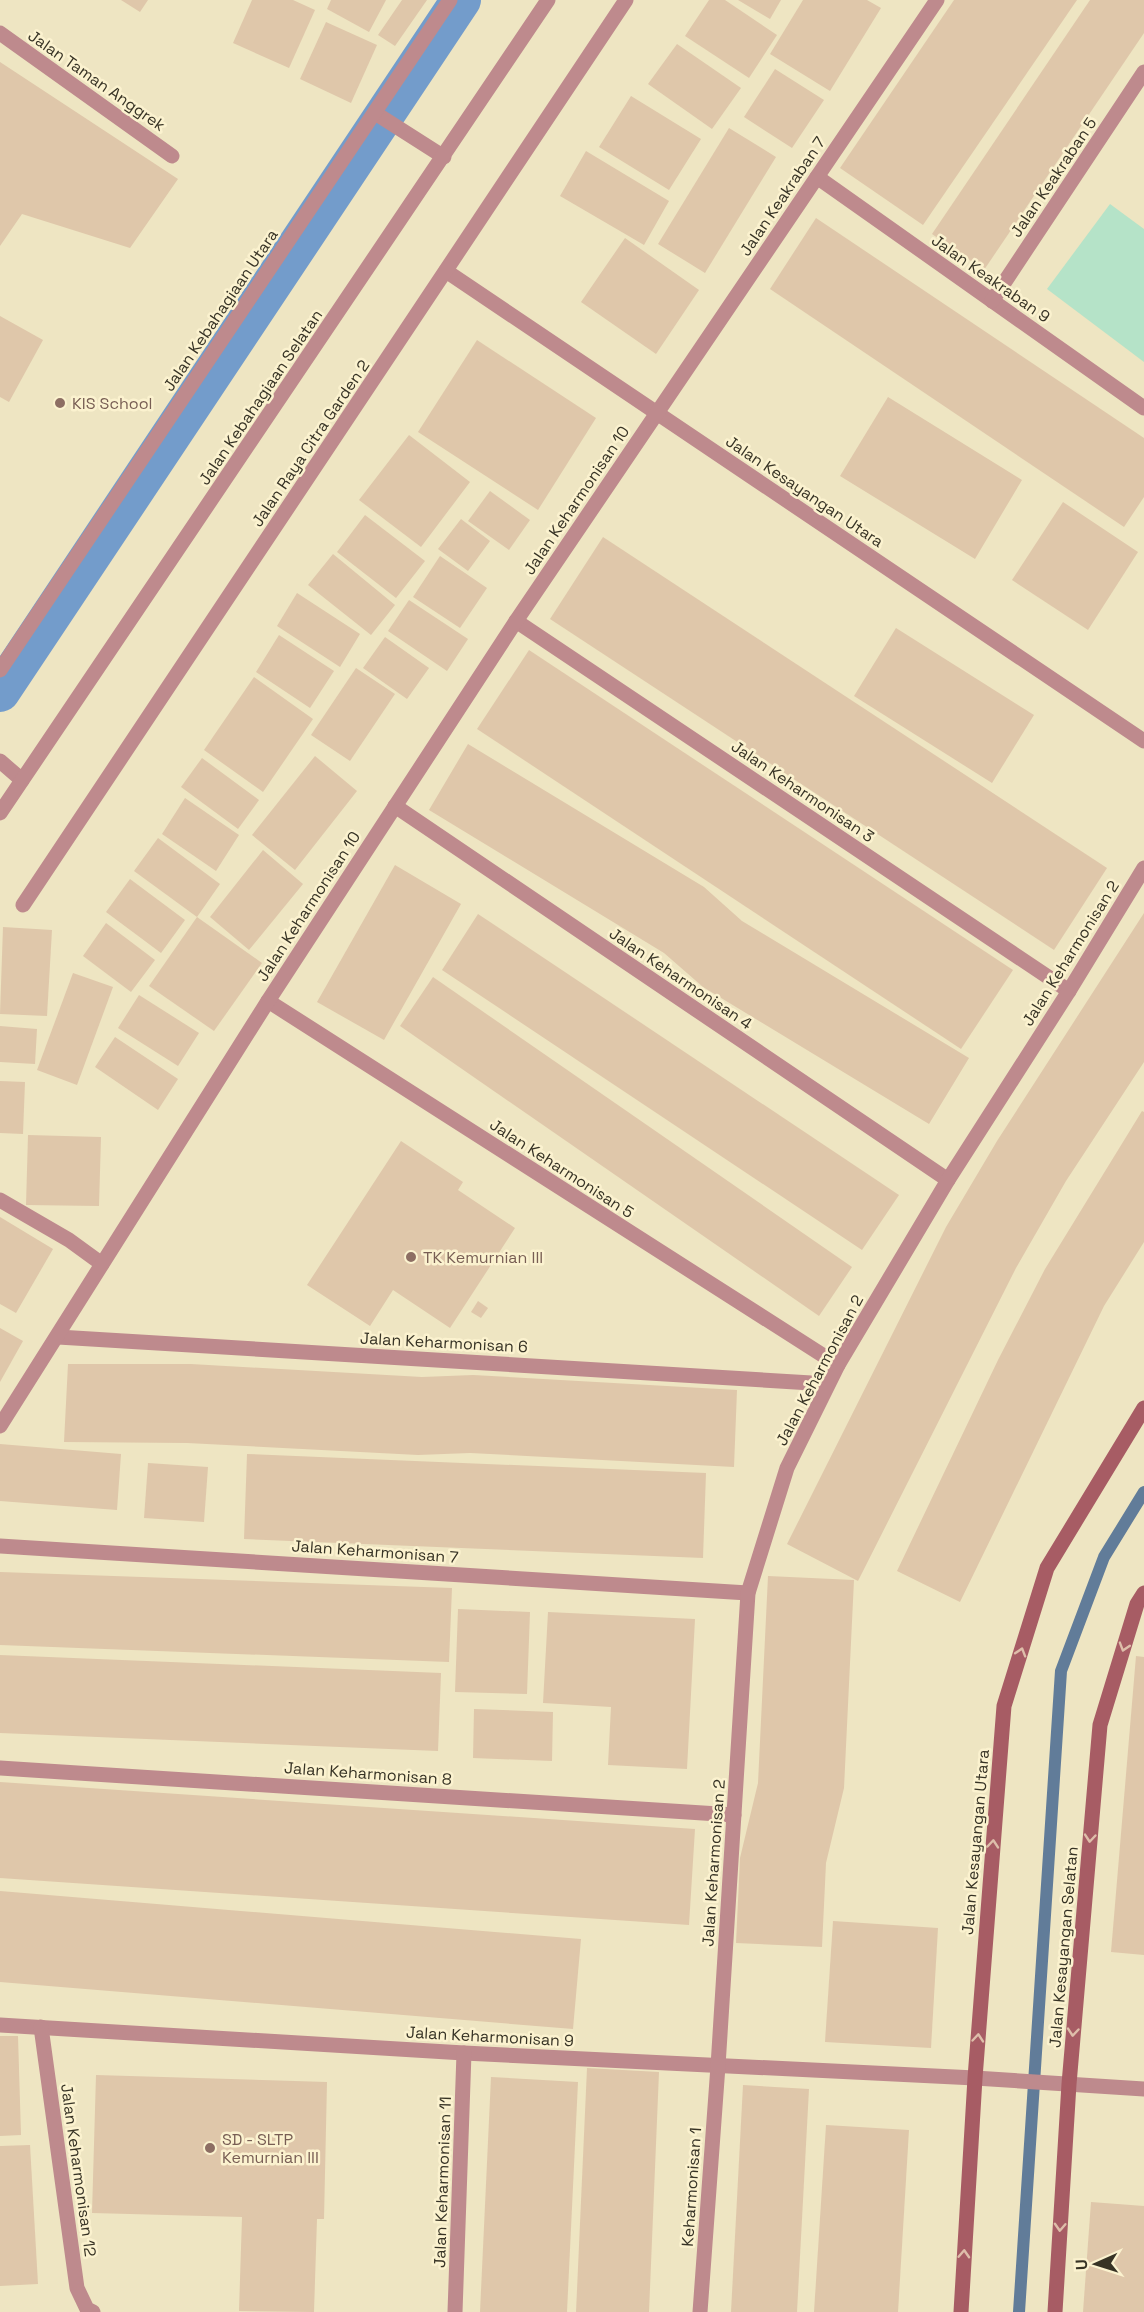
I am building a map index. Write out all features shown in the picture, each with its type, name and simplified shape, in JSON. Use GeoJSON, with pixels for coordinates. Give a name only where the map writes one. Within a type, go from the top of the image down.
{"type":"FeatureCollection","features":[{"type":"Feature","properties":{"kind":"street","name":"Jalan Kebahagiaan Utara"},"geometry":{"type":"LineString","coordinates":[[0,670],[378,115],[450,0]]}},
{"type":"Feature","properties":{"kind":"street","name":"Jalan Kebahagiaan Selatan"},"geometry":{"type":"LineString","coordinates":[[0,813],[438,154],[549,0]]}},
{"type":"Feature","properties":{"kind":"street","name":"Jalan Raya Citra Garden 2"},"geometry":{"type":"LineString","coordinates":[[23,905],[626,0]]}},
{"type":"Feature","properties":{"kind":"street","name":"Jalan Keakraban 7"},"geometry":{"type":"LineString","coordinates":[[658,413],[937,0]]}},
{"type":"Feature","properties":{"kind":"street","name":"Jalan Taman Anggrek"},"geometry":{"type":"LineString","coordinates":[[0,33],[172,156]]}},
{"type":"Feature","properties":{"kind":"street","name":"Jalan Keakraban 5"},"geometry":{"type":"LineString","coordinates":[[992,301],[1144,72]]}},
{"type":"Feature","properties":{"kind":"street"},"geometry":{"type":"LineString","coordinates":[[378,115],[438,154]]}},
{"type":"Feature","properties":{"kind":"street","name":"Jalan Keakraban 9"},"geometry":{"type":"LineString","coordinates":[[817,177],[1144,408]]}},
{"type":"Feature","properties":{"kind":"street","name":"Jalan Kesayangan Utara"},"geometry":{"type":"LineString","coordinates":[[446,271],[1144,741]]}},
{"type":"Feature","properties":{"kind":"street","name":"Jalan Keharmonisan 10"},"geometry":{"type":"LineString","coordinates":[[0,1426],[268,1001],[516,621],[658,413]]}},
{"type":"Feature","properties":{"kind":"street","name":"Jalan Keharmonisan 3"},"geometry":{"type":"LineString","coordinates":[[516,621],[1069,991]]}},
{"type":"Feature","properties":{"kind":"street"},"geometry":{"type":"LineString","coordinates":[[0,761],[22,780]]}},
{"type":"Feature","properties":{"kind":"street","name":"Jalan Keharmonisan 4"},"geometry":{"type":"LineString","coordinates":[[395,806],[948,1180]]}},
{"type":"Feature","properties":{"kind":"street","name":"Jalan Keharmonisan 2"},"geometry":{"type":"LineString","coordinates":[[718,2066],[748,1593],[787,1468],[838,1365],[948,1180],[1069,991],[1144,868]]}},
{"type":"Feature","properties":{"kind":"street","name":"Jalan Keharmonisan 5"},"geometry":{"type":"LineString","coordinates":[[268,1001],[838,1365]]}},
{"type":"Feature","properties":{"kind":"street"},"geometry":{"type":"LineString","coordinates":[[0,1200],[69,1240],[102,1264]]}},
{"type":"Feature","properties":{"kind":"street","name":"Jalan Keharmonisan 6"},"geometry":{"type":"LineString","coordinates":[[58,1337],[828,1384]]}},
{"type":"Feature","properties":{"kind":"street","name":"Jalan Kesayangan Utara"},"geometry":{"type":"LineString","coordinates":[[961,2312],[1004,1706],[1047,1568],[1144,1408]]}},
{"type":"Feature","properties":{"kind":"street","name":"Jalan Keharmonisan 7"},"geometry":{"type":"LineString","coordinates":[[0,1546],[748,1593]]}},
{"type":"Feature","properties":{"kind":"street","name":"Jalan Kesayangan Selatan"},"geometry":{"type":"LineString","coordinates":[[1055,2312],[1066,2083],[1100,1725],[1137,1604],[1144,1593]]}},
{"type":"Feature","properties":{"kind":"street","name":"Jalan Keharmonisan 8"},"geometry":{"type":"LineString","coordinates":[[0,1768],[734,1815]]}},
{"type":"Feature","properties":{"kind":"street","name":"Jalan Keharmonisan 9"},"geometry":{"type":"LineString","coordinates":[[0,2025],[464,2053],[976,2078]]}},
{"type":"Feature","properties":{"kind":"street","name":"Jalan Keharmonisan 12"},"geometry":{"type":"LineString","coordinates":[[40,2027],[77,2288],[87,2309],[93,2312]]}},
{"type":"Feature","properties":{"kind":"street","name":"Jalan Keharmonisan 11"},"geometry":{"type":"LineString","coordinates":[[455,2312],[464,2053]]}},
{"type":"Feature","properties":{"kind":"street","name":"Keharmonisan 1"},"geometry":{"type":"LineString","coordinates":[[700,2312],[718,2066]]}},
{"type":"Feature","properties":{"kind":"street"},"geometry":{"type":"LineString","coordinates":[[976,2078],[1144,2089]]}},
{"type":"Feature","properties":{"kind":"green space"},"geometry":{"type":"Polygon","coordinates":[[[1110,204],[1144,229],[1144,362],[1047,289],[1110,204]]]}},
{"type":"Feature","properties":{"kind":"building"},"geometry":{"type":"Polygon","coordinates":[[[121,0],[148,0],[140,12],[121,0]]]}},
{"type":"Feature","properties":{"kind":"building"},"geometry":{"type":"Polygon","coordinates":[[[252,0],[293,0],[315,10],[289,68],[233,43],[252,0]]]}},
{"type":"Feature","properties":{"kind":"building"},"geometry":{"type":"Polygon","coordinates":[[[331,0],[386,0],[369,32],[327,9],[331,0]]]}},
{"type":"Feature","properties":{"kind":"building"},"geometry":{"type":"Polygon","coordinates":[[[402,0],[427,0],[395,46],[378,35],[402,0]]]}},
{"type":"Feature","properties":{"kind":"building"},"geometry":{"type":"Polygon","coordinates":[[[709,0],[725,0],[777,35],[749,78],[685,36],[709,0]]]}},
{"type":"Feature","properties":{"kind":"building"},"geometry":{"type":"Polygon","coordinates":[[[738,0],[781,0],[770,19],[738,0]]]}},
{"type":"Feature","properties":{"kind":"building"},"geometry":{"type":"Polygon","coordinates":[[[803,0],[867,0],[881,8],[830,91],[770,54],[803,0]]]}},
{"type":"Feature","properties":{"kind":"building"},"geometry":{"type":"Polygon","coordinates":[[[954,0],[1077,0],[923,225],[840,168],[954,0]]]}},
{"type":"Feature","properties":{"kind":"building"},"geometry":{"type":"Polygon","coordinates":[[[1090,0],[1144,0],[1144,33],[984,270],[932,234],[1090,0]]]}},
{"type":"Feature","properties":{"kind":"building"},"geometry":{"type":"Polygon","coordinates":[[[326,22],[377,45],[351,103],[300,79],[326,22]]]}},
{"type":"Feature","properties":{"kind":"building"},"geometry":{"type":"Polygon","coordinates":[[[677,44],[741,88],[712,129],[648,84],[677,44]]]}},
{"type":"Feature","properties":{"kind":"building"},"geometry":{"type":"Polygon","coordinates":[[[0,62],[178,179],[130,248],[22,214],[0,246],[0,62]]]}},
{"type":"Feature","properties":{"kind":"building"},"geometry":{"type":"Polygon","coordinates":[[[775,69],[824,100],[792,148],[744,117],[775,69]]]}},
{"type":"Feature","properties":{"kind":"building"},"geometry":{"type":"Polygon","coordinates":[[[631,96],[701,139],[669,190],[599,147],[631,96]]]}},
{"type":"Feature","properties":{"kind":"building"},"geometry":{"type":"Polygon","coordinates":[[[729,128],[776,157],[705,273],[658,244],[729,128]]]}},
{"type":"Feature","properties":{"kind":"building"},"geometry":{"type":"Polygon","coordinates":[[[586,151],[669,201],[644,245],[560,196],[586,151]]]}},
{"type":"Feature","properties":{"kind":"building"},"geometry":{"type":"Polygon","coordinates":[[[816,218],[1144,438],[1144,497],[1124,527],[770,289],[816,218]]]}},
{"type":"Feature","properties":{"kind":"building"},"geometry":{"type":"Polygon","coordinates":[[[625,238],[699,290],[656,354],[581,302],[625,238]]]}},
{"type":"Feature","properties":{"kind":"building"},"geometry":{"type":"Polygon","coordinates":[[[0,316],[43,340],[9,402],[0,397],[0,316]]]}},
{"type":"Feature","properties":{"kind":"building"},"geometry":{"type":"Polygon","coordinates":[[[477,340],[596,418],[538,510],[418,432],[477,340]]]}},
{"type":"Feature","properties":{"kind":"building"},"geometry":{"type":"Polygon","coordinates":[[[888,397],[1022,480],[975,559],[840,476],[888,397]]]}},
{"type":"Feature","properties":{"kind":"building"},"geometry":{"type":"Polygon","coordinates":[[[409,435],[470,482],[421,547],[359,500],[409,435]]]}},
{"type":"Feature","properties":{"kind":"building"},"geometry":{"type":"Polygon","coordinates":[[[490,491],[530,520],[509,550],[468,521],[490,491]]]}},
{"type":"Feature","properties":{"kind":"building"},"geometry":{"type":"Polygon","coordinates":[[[1063,502],[1138,552],[1088,630],[1012,580],[1063,502]]]}},
{"type":"Feature","properties":{"kind":"building"},"geometry":{"type":"Polygon","coordinates":[[[365,515],[425,561],[396,598],[337,552],[365,515]]]}},
{"type":"Feature","properties":{"kind":"building"},"geometry":{"type":"Polygon","coordinates":[[[461,519],[490,541],[468,571],[438,549],[461,519]]]}},
{"type":"Feature","properties":{"kind":"building"},"geometry":{"type":"Polygon","coordinates":[[[603,537],[1107,868],[1054,950],[550,619],[603,537]]]}},
{"type":"Feature","properties":{"kind":"building"},"geometry":{"type":"Polygon","coordinates":[[[333,554],[395,605],[371,635],[308,585],[333,554]]]}},
{"type":"Feature","properties":{"kind":"building"},"geometry":{"type":"Polygon","coordinates":[[[440,556],[487,588],[460,628],[413,597],[440,556]]]}},
{"type":"Feature","properties":{"kind":"building"},"geometry":{"type":"Polygon","coordinates":[[[297,593],[360,634],[340,667],[277,626],[297,593]]]}},
{"type":"Feature","properties":{"kind":"building"},"geometry":{"type":"Polygon","coordinates":[[[409,600],[468,639],[447,671],[388,631],[409,600]]]}},
{"type":"Feature","properties":{"kind":"building"},"geometry":{"type":"Polygon","coordinates":[[[896,628],[1034,715],[992,783],[854,696],[896,628]]]}},
{"type":"Feature","properties":{"kind":"building"},"geometry":{"type":"Polygon","coordinates":[[[279,635],[334,671],[310,708],[256,672],[279,635]]]}},
{"type":"Feature","properties":{"kind":"building"},"geometry":{"type":"Polygon","coordinates":[[[385,637],[429,668],[407,699],[363,668],[385,637]]]}},
{"type":"Feature","properties":{"kind":"building"},"geometry":{"type":"Polygon","coordinates":[[[529,650],[1013,970],[961,1049],[477,729],[529,650]]]}},
{"type":"Feature","properties":{"kind":"building"},"geometry":{"type":"Polygon","coordinates":[[[356,668],[395,694],[350,761],[311,735],[356,668]]]}},
{"type":"Feature","properties":{"kind":"building"},"geometry":{"type":"Polygon","coordinates":[[[254,677],[313,719],[263,792],[204,750],[254,677]]]}},
{"type":"Feature","properties":{"kind":"building"},"geometry":{"type":"Polygon","coordinates":[[[468,744],[704,887],[742,921],[969,1058],[929,1124],[703,987],[664,953],[429,810],[468,744]]]}},
{"type":"Feature","properties":{"kind":"building"},"geometry":{"type":"Polygon","coordinates":[[[315,756],[357,791],[295,870],[252,835],[315,756]]]}},
{"type":"Feature","properties":{"kind":"building"},"geometry":{"type":"Polygon","coordinates":[[[202,758],[259,800],[238,829],[181,787],[202,758]]]}},
{"type":"Feature","properties":{"kind":"building"},"geometry":{"type":"Polygon","coordinates":[[[185,798],[239,835],[216,871],[162,834],[185,798]]]}},
{"type":"Feature","properties":{"kind":"building"},"geometry":{"type":"Polygon","coordinates":[[[158,838],[220,884],[197,917],[134,871],[158,838]]]}},
{"type":"Feature","properties":{"kind":"building"},"geometry":{"type":"Polygon","coordinates":[[[263,850],[303,884],[249,950],[210,917],[263,850]]]}},
{"type":"Feature","properties":{"kind":"building"},"geometry":{"type":"Polygon","coordinates":[[[395,865],[461,904],[384,1040],[317,1002],[395,865]]]}},
{"type":"Feature","properties":{"kind":"building"},"geometry":{"type":"Polygon","coordinates":[[[130,879],[185,920],[161,953],[106,912],[130,879]]]}},
{"type":"Feature","properties":{"kind":"building"},"geometry":{"type":"Polygon","coordinates":[[[1144,913],[1144,1062],[1066,1181],[1016,1268],[858,1581],[787,1544],[946,1227],[997,1141],[1144,913]]]}},
{"type":"Feature","properties":{"kind":"building"},"geometry":{"type":"Polygon","coordinates":[[[478,914],[899,1195],[862,1250],[442,970],[478,914]]]}},
{"type":"Feature","properties":{"kind":"building"},"geometry":{"type":"Polygon","coordinates":[[[197,917],[262,963],[214,1031],[149,986],[197,917]]]}},
{"type":"Feature","properties":{"kind":"building"},"geometry":{"type":"Polygon","coordinates":[[[106,923],[155,960],[131,992],[83,956],[106,923]]]}},
{"type":"Feature","properties":{"kind":"building"},"geometry":{"type":"Polygon","coordinates":[[[3,927],[52,930],[47,1016],[0,1014],[3,927]]]}},
{"type":"Feature","properties":{"kind":"building"},"geometry":{"type":"Polygon","coordinates":[[[73,973],[113,987],[77,1085],[37,1070],[73,973]]]}},
{"type":"Feature","properties":{"kind":"building"},"geometry":{"type":"Polygon","coordinates":[[[433,977],[852,1267],[819,1316],[400,1026],[433,977]]]}},
{"type":"Feature","properties":{"kind":"building"},"geometry":{"type":"Polygon","coordinates":[[[139,995],[199,1033],[178,1066],[118,1028],[139,995]]]}},
{"type":"Feature","properties":{"kind":"building"},"geometry":{"type":"Polygon","coordinates":[[[0,1026],[37,1029],[35,1064],[0,1062],[0,1026]]]}},
{"type":"Feature","properties":{"kind":"building"},"geometry":{"type":"Polygon","coordinates":[[[115,1037],[178,1079],[158,1110],[95,1067],[115,1037]]]}},
{"type":"Feature","properties":{"kind":"building"},"geometry":{"type":"Polygon","coordinates":[[[0,1081],[25,1082],[23,1134],[0,1133],[0,1081]]]}},
{"type":"Feature","properties":{"kind":"building"},"geometry":{"type":"Polygon","coordinates":[[[1142,1111],[1144,1112],[1144,1242],[1104,1306],[960,1602],[897,1571],[998,1360],[1045,1269],[1142,1111]]]}},
{"type":"Feature","properties":{"kind":"building"},"geometry":{"type":"Polygon","coordinates":[[[28,1135],[101,1137],[99,1206],[26,1205],[28,1135]]]}},
{"type":"Feature","properties":{"kind":"building","name":"TK Kemurnian III"},"geometry":{"type":"Polygon","coordinates":[[[401,1141],[463,1182],[458,1190],[515,1228],[450,1328],[393,1290],[370,1326],[307,1285],[401,1141]]]}},
{"type":"Feature","properties":{"kind":"building"},"geometry":{"type":"Polygon","coordinates":[[[0,1217],[53,1249],[16,1313],[0,1304],[0,1217]]]}},
{"type":"Feature","properties":{"kind":"building"},"geometry":{"type":"Polygon","coordinates":[[[478,1301],[488,1308],[481,1318],[471,1312],[478,1301]]]}},
{"type":"Feature","properties":{"kind":"building"},"geometry":{"type":"Polygon","coordinates":[[[0,1328],[23,1341],[0,1382],[0,1328]]]}},
{"type":"Feature","properties":{"kind":"building"},"geometry":{"type":"Polygon","coordinates":[[[68,1364],[191,1364],[422,1377],[473,1375],[737,1390],[734,1467],[470,1453],[418,1455],[187,1443],[64,1442],[68,1364]]]}},
{"type":"Feature","properties":{"kind":"building"},"geometry":{"type":"Polygon","coordinates":[[[0,1444],[121,1454],[117,1510],[0,1501],[0,1444]]]}},
{"type":"Feature","properties":{"kind":"building"},"geometry":{"type":"Polygon","coordinates":[[[247,1454],[706,1473],[703,1558],[244,1539],[247,1454]]]}},
{"type":"Feature","properties":{"kind":"building"},"geometry":{"type":"Polygon","coordinates":[[[148,1463],[208,1467],[204,1522],[144,1518],[148,1463]]]}},
{"type":"Feature","properties":{"kind":"building"},"geometry":{"type":"Polygon","coordinates":[[[0,1572],[452,1588],[449,1662],[0,1645],[0,1572]]]}},
{"type":"Feature","properties":{"kind":"building"},"geometry":{"type":"Polygon","coordinates":[[[768,1576],[854,1580],[844,1788],[826,1863],[822,1947],[736,1943],[740,1858],[758,1783],[768,1576]]]}},
{"type":"Feature","properties":{"kind":"building"},"geometry":{"type":"Polygon","coordinates":[[[458,1609],[530,1612],[527,1694],[455,1692],[458,1609]]]}},
{"type":"Feature","properties":{"kind":"building"},"geometry":{"type":"Polygon","coordinates":[[[548,1612],[695,1619],[687,1769],[608,1765],[611,1707],[543,1703],[548,1612]]]}},
{"type":"Feature","properties":{"kind":"building"},"geometry":{"type":"Polygon","coordinates":[[[0,1655],[441,1673],[438,1751],[0,1733],[0,1655]]]}},
{"type":"Feature","properties":{"kind":"building"},"geometry":{"type":"Polygon","coordinates":[[[1136,1656],[1144,1657],[1144,1955],[1111,1952],[1136,1656]]]}},
{"type":"Feature","properties":{"kind":"building"},"geometry":{"type":"Polygon","coordinates":[[[474,1709],[553,1712],[552,1761],[473,1758],[474,1709]]]}},
{"type":"Feature","properties":{"kind":"building"},"geometry":{"type":"Polygon","coordinates":[[[0,1782],[695,1829],[689,1925],[0,1878],[0,1782]]]}},
{"type":"Feature","properties":{"kind":"building"},"geometry":{"type":"Polygon","coordinates":[[[0,1891],[581,1939],[573,2029],[0,1982],[0,1891]]]}},
{"type":"Feature","properties":{"kind":"building"},"geometry":{"type":"Polygon","coordinates":[[[833,1921],[938,1928],[931,2048],[825,2042],[833,1921]]]}},
{"type":"Feature","properties":{"kind":"building"},"geometry":{"type":"Polygon","coordinates":[[[0,2036],[18,2036],[21,2135],[0,2136],[0,2036]]]}},
{"type":"Feature","properties":{"kind":"building"},"geometry":{"type":"Polygon","coordinates":[[[587,2068],[659,2072],[649,2312],[576,2312],[587,2068]]]}},
{"type":"Feature","properties":{"kind":"building","name":"SD - SLTP Kemurnian III"},"geometry":{"type":"Polygon","coordinates":[[[96,2075],[327,2082],[324,2219],[317,2219],[314,2312],[239,2311],[242,2217],[92,2213],[96,2075]]]}},
{"type":"Feature","properties":{"kind":"building"},"geometry":{"type":"Polygon","coordinates":[[[491,2077],[578,2082],[567,2312],[480,2312],[491,2077]]]}},
{"type":"Feature","properties":{"kind":"building"},"geometry":{"type":"Polygon","coordinates":[[[743,2085],[809,2089],[797,2312],[731,2312],[743,2085]]]}},
{"type":"Feature","properties":{"kind":"building"},"geometry":{"type":"Polygon","coordinates":[[[826,2125],[909,2130],[898,2312],[814,2312],[826,2125]]]}},
{"type":"Feature","properties":{"kind":"building"},"geometry":{"type":"Polygon","coordinates":[[[30,2145],[38,2284],[0,2286],[0,2146],[30,2145]]]}},
{"type":"Feature","properties":{"kind":"building"},"geometry":{"type":"Polygon","coordinates":[[[1091,2202],[1144,2206],[1144,2312],[1083,2312],[1091,2202]]]}},
{"type":"Feature","properties":{"kind":"waterway"},"geometry":{"type":"LineString","coordinates":[[0,692],[461,0]]}},
{"type":"Feature","properties":{"kind":"waterway"},"geometry":{"type":"LineString","coordinates":[[1019,2312],[1061,1671],[1104,1557],[1144,1492]]}},
{"type":"Feature","properties":{"kind":"place","name":"KIS School"},"geometry":{"type":"Point","coordinates":[60,403]}},
{"type":"Feature","properties":{"kind":"place","name":"TK Kemurnian III"},"geometry":{"type":"Point","coordinates":[411,1257]}},
{"type":"Feature","properties":{"kind":"place","name":"SD - SLTP Kemurnian III"},"geometry":{"type":"Point","coordinates":[210,2148]}}]}
